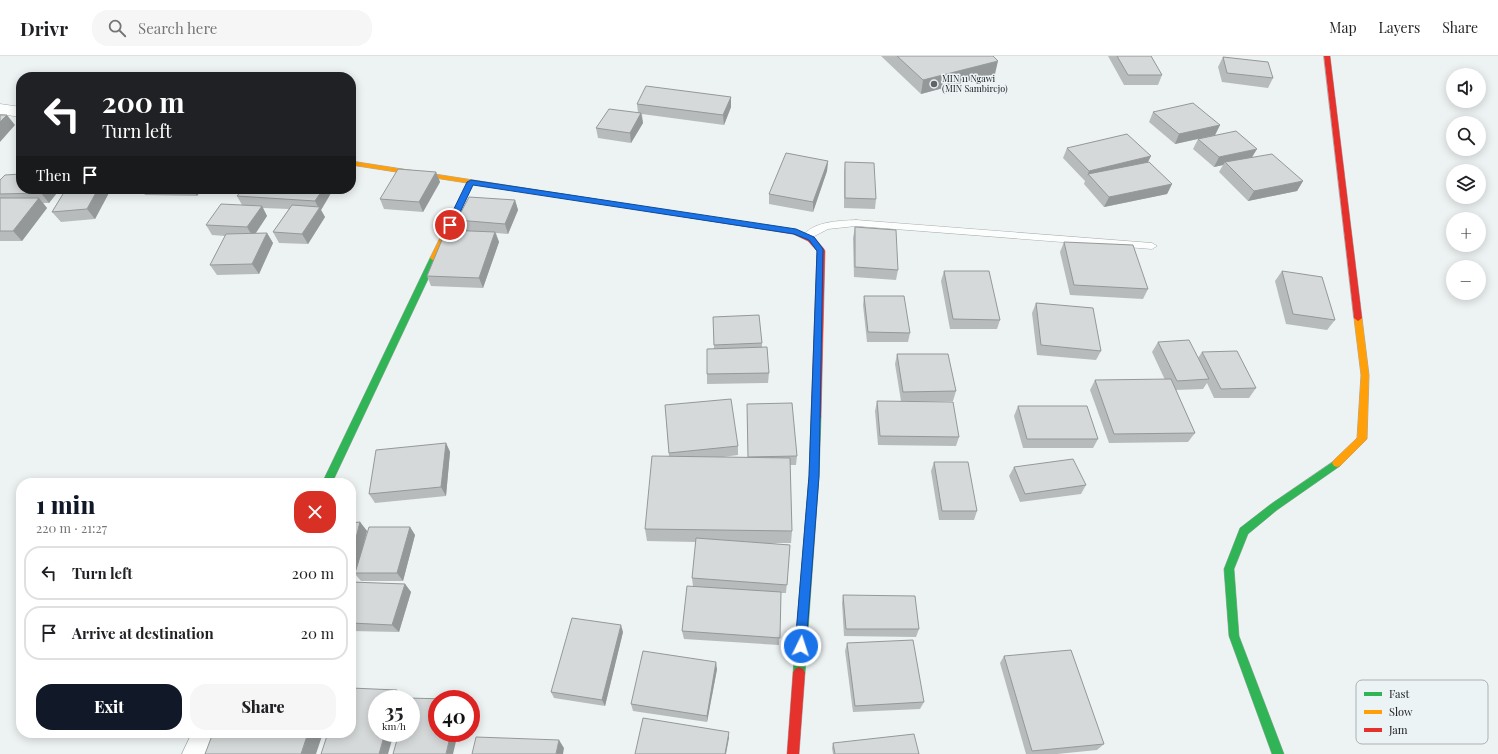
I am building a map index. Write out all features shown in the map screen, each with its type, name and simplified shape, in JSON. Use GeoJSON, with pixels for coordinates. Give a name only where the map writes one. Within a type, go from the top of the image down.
{"type":"FeatureCollection","features":[{"type":"Feature","properties":{"kind":"street"},"geometry":{"type":"LineString","coordinates":[[1278,754],[1234,636],[1229,569],[1244,531],[1274,507],[1336,463],[1362,439],[1365,375],[1327,56]]}},
{"type":"Feature","properties":{"kind":"street"},"geometry":{"type":"LineString","coordinates":[[0,109],[16,111]]}},
{"type":"Feature","properties":{"kind":"street"},"geometry":{"type":"LineString","coordinates":[[356,164],[796,232],[811,239],[821,251],[814,476],[793,754]]}},
{"type":"Feature","properties":{"kind":"street"},"geometry":{"type":"LineString","coordinates":[[329,478],[471,182]]}},
{"type":"Feature","properties":{"kind":"street"},"geometry":{"type":"LineString","coordinates":[[197,754],[205,738]]}},
{"type":"Feature","properties":{"kind":"lane"},"geometry":{"type":"LineString","coordinates":[[806,237],[816,228],[826,225],[856,223],[1152,246]]}},
{"type":"Feature","properties":{"kind":"building"},"geometry":{"type":"Polygon","coordinates":[[[897,56],[993,56],[998,61],[923,80],[897,56]]]}},
{"type":"Feature","properties":{"kind":"building"},"geometry":{"type":"Polygon","coordinates":[[[1117,56],[1151,56],[1162,75],[1128,75],[1117,56]]]}},
{"type":"Feature","properties":{"kind":"building"},"geometry":{"type":"Polygon","coordinates":[[[1223,57],[1268,62],[1273,78],[1227,73],[1223,57]]]}},
{"type":"Feature","properties":{"kind":"building"},"geometry":{"type":"Polygon","coordinates":[[[646,86],[731,97],[723,115],[637,104],[646,86]]]}},
{"type":"Feature","properties":{"kind":"building"},"geometry":{"type":"Polygon","coordinates":[[[1193,103],[1220,125],[1179,134],[1153,112],[1193,103]]]}},
{"type":"Feature","properties":{"kind":"building"},"geometry":{"type":"Polygon","coordinates":[[[609,109],[641,113],[630,133],[596,128],[609,109]]]}},
{"type":"Feature","properties":{"kind":"building"},"geometry":{"type":"Polygon","coordinates":[[[0,115],[7,115],[0,122],[0,115]]]}},
{"type":"Feature","properties":{"kind":"building"},"geometry":{"type":"Polygon","coordinates":[[[1236,131],[1257,149],[1219,157],[1198,139],[1236,131]]]}},
{"type":"Feature","properties":{"kind":"building"},"geometry":{"type":"Polygon","coordinates":[[[1127,134],[1151,156],[1089,171],[1067,148],[1127,134]]]}},
{"type":"Feature","properties":{"kind":"building"},"geometry":{"type":"Polygon","coordinates":[[[786,153],[828,161],[813,202],[769,194],[786,153]]]}},
{"type":"Feature","properties":{"kind":"building"},"geometry":{"type":"Polygon","coordinates":[[[1272,154],[1303,181],[1254,191],[1225,162],[1272,154]]]}},
{"type":"Feature","properties":{"kind":"building"},"geometry":{"type":"Polygon","coordinates":[[[845,162],[874,163],[876,199],[845,198],[845,162]]]}},
{"type":"Feature","properties":{"kind":"building"},"geometry":{"type":"Polygon","coordinates":[[[1149,162],[1172,184],[1109,197],[1088,174],[1149,162]]]}},
{"type":"Feature","properties":{"kind":"building"},"geometry":{"type":"Polygon","coordinates":[[[398,169],[436,172],[419,202],[380,199],[398,169]]]}},
{"type":"Feature","properties":{"kind":"building"},"geometry":{"type":"Polygon","coordinates":[[[16,174],[16,194],[0,194],[0,180],[5,175],[16,174]]]}},
{"type":"Feature","properties":{"kind":"building"},"geometry":{"type":"Polygon","coordinates":[[[63,194],[95,194],[87,209],[52,212],[63,194]]]}},
{"type":"Feature","properties":{"kind":"building"},"geometry":{"type":"Polygon","coordinates":[[[239,194],[320,194],[315,201],[237,196],[239,194]]]}},
{"type":"Feature","properties":{"kind":"building"},"geometry":{"type":"Polygon","coordinates":[[[469,197],[515,200],[505,224],[457,220],[469,197]]]}},
{"type":"Feature","properties":{"kind":"building"},"geometry":{"type":"Polygon","coordinates":[[[0,198],[39,198],[13,231],[0,231],[0,198]]]}},
{"type":"Feature","properties":{"kind":"building"},"geometry":{"type":"Polygon","coordinates":[[[221,204],[262,206],[247,227],[206,225],[221,204]]]}},
{"type":"Feature","properties":{"kind":"building"},"geometry":{"type":"Polygon","coordinates":[[[292,205],[320,207],[302,234],[273,232],[292,205]]]}},
{"type":"Feature","properties":{"kind":"building"},"geometry":{"type":"Polygon","coordinates":[[[855,227],[896,230],[898,270],[855,267],[855,227]]]}},
{"type":"Feature","properties":{"kind":"building"},"geometry":{"type":"Polygon","coordinates":[[[446,230],[495,232],[479,278],[427,276],[446,230]]]}},
{"type":"Feature","properties":{"kind":"building"},"geometry":{"type":"Polygon","coordinates":[[[267,233],[252,264],[210,265],[226,234],[267,233]]]}},
{"type":"Feature","properties":{"kind":"building"},"geometry":{"type":"Polygon","coordinates":[[[1064,242],[1133,245],[1148,289],[1074,285],[1064,242]]]}},
{"type":"Feature","properties":{"kind":"building"},"geometry":{"type":"Polygon","coordinates":[[[944,271],[989,271],[1000,320],[953,319],[944,271]]]}},
{"type":"Feature","properties":{"kind":"building"},"geometry":{"type":"Polygon","coordinates":[[[1282,271],[1322,277],[1335,320],[1293,314],[1282,271]]]}},
{"type":"Feature","properties":{"kind":"building"},"geometry":{"type":"Polygon","coordinates":[[[864,296],[904,296],[910,333],[868,332],[864,296]]]}},
{"type":"Feature","properties":{"kind":"building"},"geometry":{"type":"Polygon","coordinates":[[[1036,303],[1093,308],[1101,351],[1041,345],[1036,303]]]}},
{"type":"Feature","properties":{"kind":"building"},"geometry":{"type":"Polygon","coordinates":[[[759,315],[762,343],[714,345],[713,317],[759,315]]]}},
{"type":"Feature","properties":{"kind":"building"},"geometry":{"type":"Polygon","coordinates":[[[1189,340],[1209,379],[1177,381],[1158,342],[1189,340]]]}},
{"type":"Feature","properties":{"kind":"building"},"geometry":{"type":"Polygon","coordinates":[[[767,347],[769,373],[707,374],[707,349],[767,347]]]}},
{"type":"Feature","properties":{"kind":"building"},"geometry":{"type":"Polygon","coordinates":[[[1237,351],[1256,388],[1221,389],[1202,352],[1237,351]]]}},
{"type":"Feature","properties":{"kind":"building"},"geometry":{"type":"Polygon","coordinates":[[[897,354],[948,354],[956,391],[903,392],[897,354]]]}},
{"type":"Feature","properties":{"kind":"building"},"geometry":{"type":"Polygon","coordinates":[[[1171,379],[1195,433],[1114,434],[1095,380],[1171,379]]]}},
{"type":"Feature","properties":{"kind":"building"},"geometry":{"type":"Polygon","coordinates":[[[731,399],[738,446],[669,453],[665,405],[731,399]]]}},
{"type":"Feature","properties":{"kind":"building"},"geometry":{"type":"Polygon","coordinates":[[[877,401],[953,402],[959,437],[880,436],[877,401]]]}},
{"type":"Feature","properties":{"kind":"building"},"geometry":{"type":"Polygon","coordinates":[[[792,403],[797,456],[748,457],[747,404],[792,403]]]}},
{"type":"Feature","properties":{"kind":"building"},"geometry":{"type":"Polygon","coordinates":[[[1018,406],[1087,406],[1098,439],[1027,439],[1018,406]]]}},
{"type":"Feature","properties":{"kind":"building"},"geometry":{"type":"Polygon","coordinates":[[[446,443],[441,487],[369,494],[376,450],[446,443]]]}},
{"type":"Feature","properties":{"kind":"building"},"geometry":{"type":"Polygon","coordinates":[[[652,456],[790,458],[792,531],[645,529],[652,456]]]}},
{"type":"Feature","properties":{"kind":"building"},"geometry":{"type":"Polygon","coordinates":[[[1073,459],[1086,485],[1025,494],[1014,467],[1073,459]]]}},
{"type":"Feature","properties":{"kind":"building"},"geometry":{"type":"Polygon","coordinates":[[[934,462],[968,462],[977,511],[942,511],[934,462]]]}},
{"type":"Feature","properties":{"kind":"building"},"geometry":{"type":"Polygon","coordinates":[[[356,522],[360,522],[356,538],[356,522]]]}},
{"type":"Feature","properties":{"kind":"building"},"geometry":{"type":"Polygon","coordinates":[[[369,527],[410,527],[397,573],[356,573],[369,527]]]}},
{"type":"Feature","properties":{"kind":"building"},"geometry":{"type":"Polygon","coordinates":[[[696,538],[790,545],[787,585],[692,578],[696,538]]]}},
{"type":"Feature","properties":{"kind":"building"},"geometry":{"type":"Polygon","coordinates":[[[356,582],[405,584],[392,625],[356,623],[356,582]]]}},
{"type":"Feature","properties":{"kind":"building"},"geometry":{"type":"Polygon","coordinates":[[[687,586],[781,592],[780,638],[682,631],[687,586]]]}},
{"type":"Feature","properties":{"kind":"building"},"geometry":{"type":"Polygon","coordinates":[[[843,595],[915,596],[919,629],[846,629],[843,595]]]}},
{"type":"Feature","properties":{"kind":"building"},"geometry":{"type":"Polygon","coordinates":[[[572,618],[621,625],[602,700],[551,692],[572,618]]]}},
{"type":"Feature","properties":{"kind":"building"},"geometry":{"type":"Polygon","coordinates":[[[913,640],[924,702],[855,706],[847,643],[913,640]]]}},
{"type":"Feature","properties":{"kind":"building"},"geometry":{"type":"Polygon","coordinates":[[[1071,650],[1104,744],[1032,751],[1004,656],[1071,650]]]}},
{"type":"Feature","properties":{"kind":"building"},"geometry":{"type":"Polygon","coordinates":[[[643,651],[716,662],[707,716],[631,704],[643,651]]]}},
{"type":"Feature","properties":{"kind":"building"},"geometry":{"type":"Polygon","coordinates":[[[356,688],[397,690],[368,690],[368,742],[382,742],[379,754],[321,754],[326,738],[356,738],[356,688]]]}},
{"type":"Feature","properties":{"kind":"building"},"geometry":{"type":"Polygon","coordinates":[[[420,698],[428,699],[428,742],[449,742],[446,754],[393,754],[396,742],[420,742],[420,698]]]}},
{"type":"Feature","properties":{"kind":"building"},"geometry":{"type":"Polygon","coordinates":[[[643,718],[729,732],[725,754],[635,754],[643,718]]]}},
{"type":"Feature","properties":{"kind":"building"},"geometry":{"type":"Polygon","coordinates":[[[914,734],[919,754],[835,754],[833,743],[914,734]]]}},
{"type":"Feature","properties":{"kind":"building"},"geometry":{"type":"Polygon","coordinates":[[[480,737],[559,740],[556,754],[472,754],[475,742],[480,742],[480,737]]]}},
{"type":"Feature","properties":{"kind":"building"},"geometry":{"type":"Polygon","coordinates":[[[211,738],[306,738],[301,754],[205,754],[211,738]]]}},
{"type":"Feature","properties":{"kind":"traffic: fast"},"geometry":{"type":"LineString","coordinates":[[329,478],[434,258]]}},
{"type":"Feature","properties":{"kind":"traffic: fast"},"geometry":{"type":"LineString","coordinates":[[799,673],[814,476],[816,417]]}},
{"type":"Feature","properties":{"kind":"traffic: fast"},"geometry":{"type":"LineString","coordinates":[[1278,754],[1234,636],[1229,569],[1244,531],[1274,507],[1337,463]]}},
{"type":"Feature","properties":{"kind":"traffic: slow"},"geometry":{"type":"LineString","coordinates":[[356,164],[685,215]]}},
{"type":"Feature","properties":{"kind":"traffic: slow"},"geometry":{"type":"LineString","coordinates":[[434,258],[471,182]]}},
{"type":"Feature","properties":{"kind":"traffic: slow"},"geometry":{"type":"LineString","coordinates":[[1337,463],[1362,439],[1365,375],[1358,318]]}},
{"type":"Feature","properties":{"kind":"traffic: jam"},"geometry":{"type":"LineString","coordinates":[[1327,56],[1358,318]]}},
{"type":"Feature","properties":{"kind":"traffic: jam"},"geometry":{"type":"LineString","coordinates":[[685,215],[795,232],[811,239],[821,251],[816,417]]}},
{"type":"Feature","properties":{"kind":"traffic: jam"},"geometry":{"type":"LineString","coordinates":[[793,754],[799,673]]}},
{"type":"Feature","properties":{"kind":"place","name":"MIN 11 Ngawi (MIN Sambirejo)"},"geometry":{"type":"Point","coordinates":[934,84]}},
{"type":"Feature","properties":{"kind":"route"},"geometry":{"type":"LineString","coordinates":[[450,225],[471,182],[796,232],[811,239],[821,251],[814,476],[801,646]]}}]}
